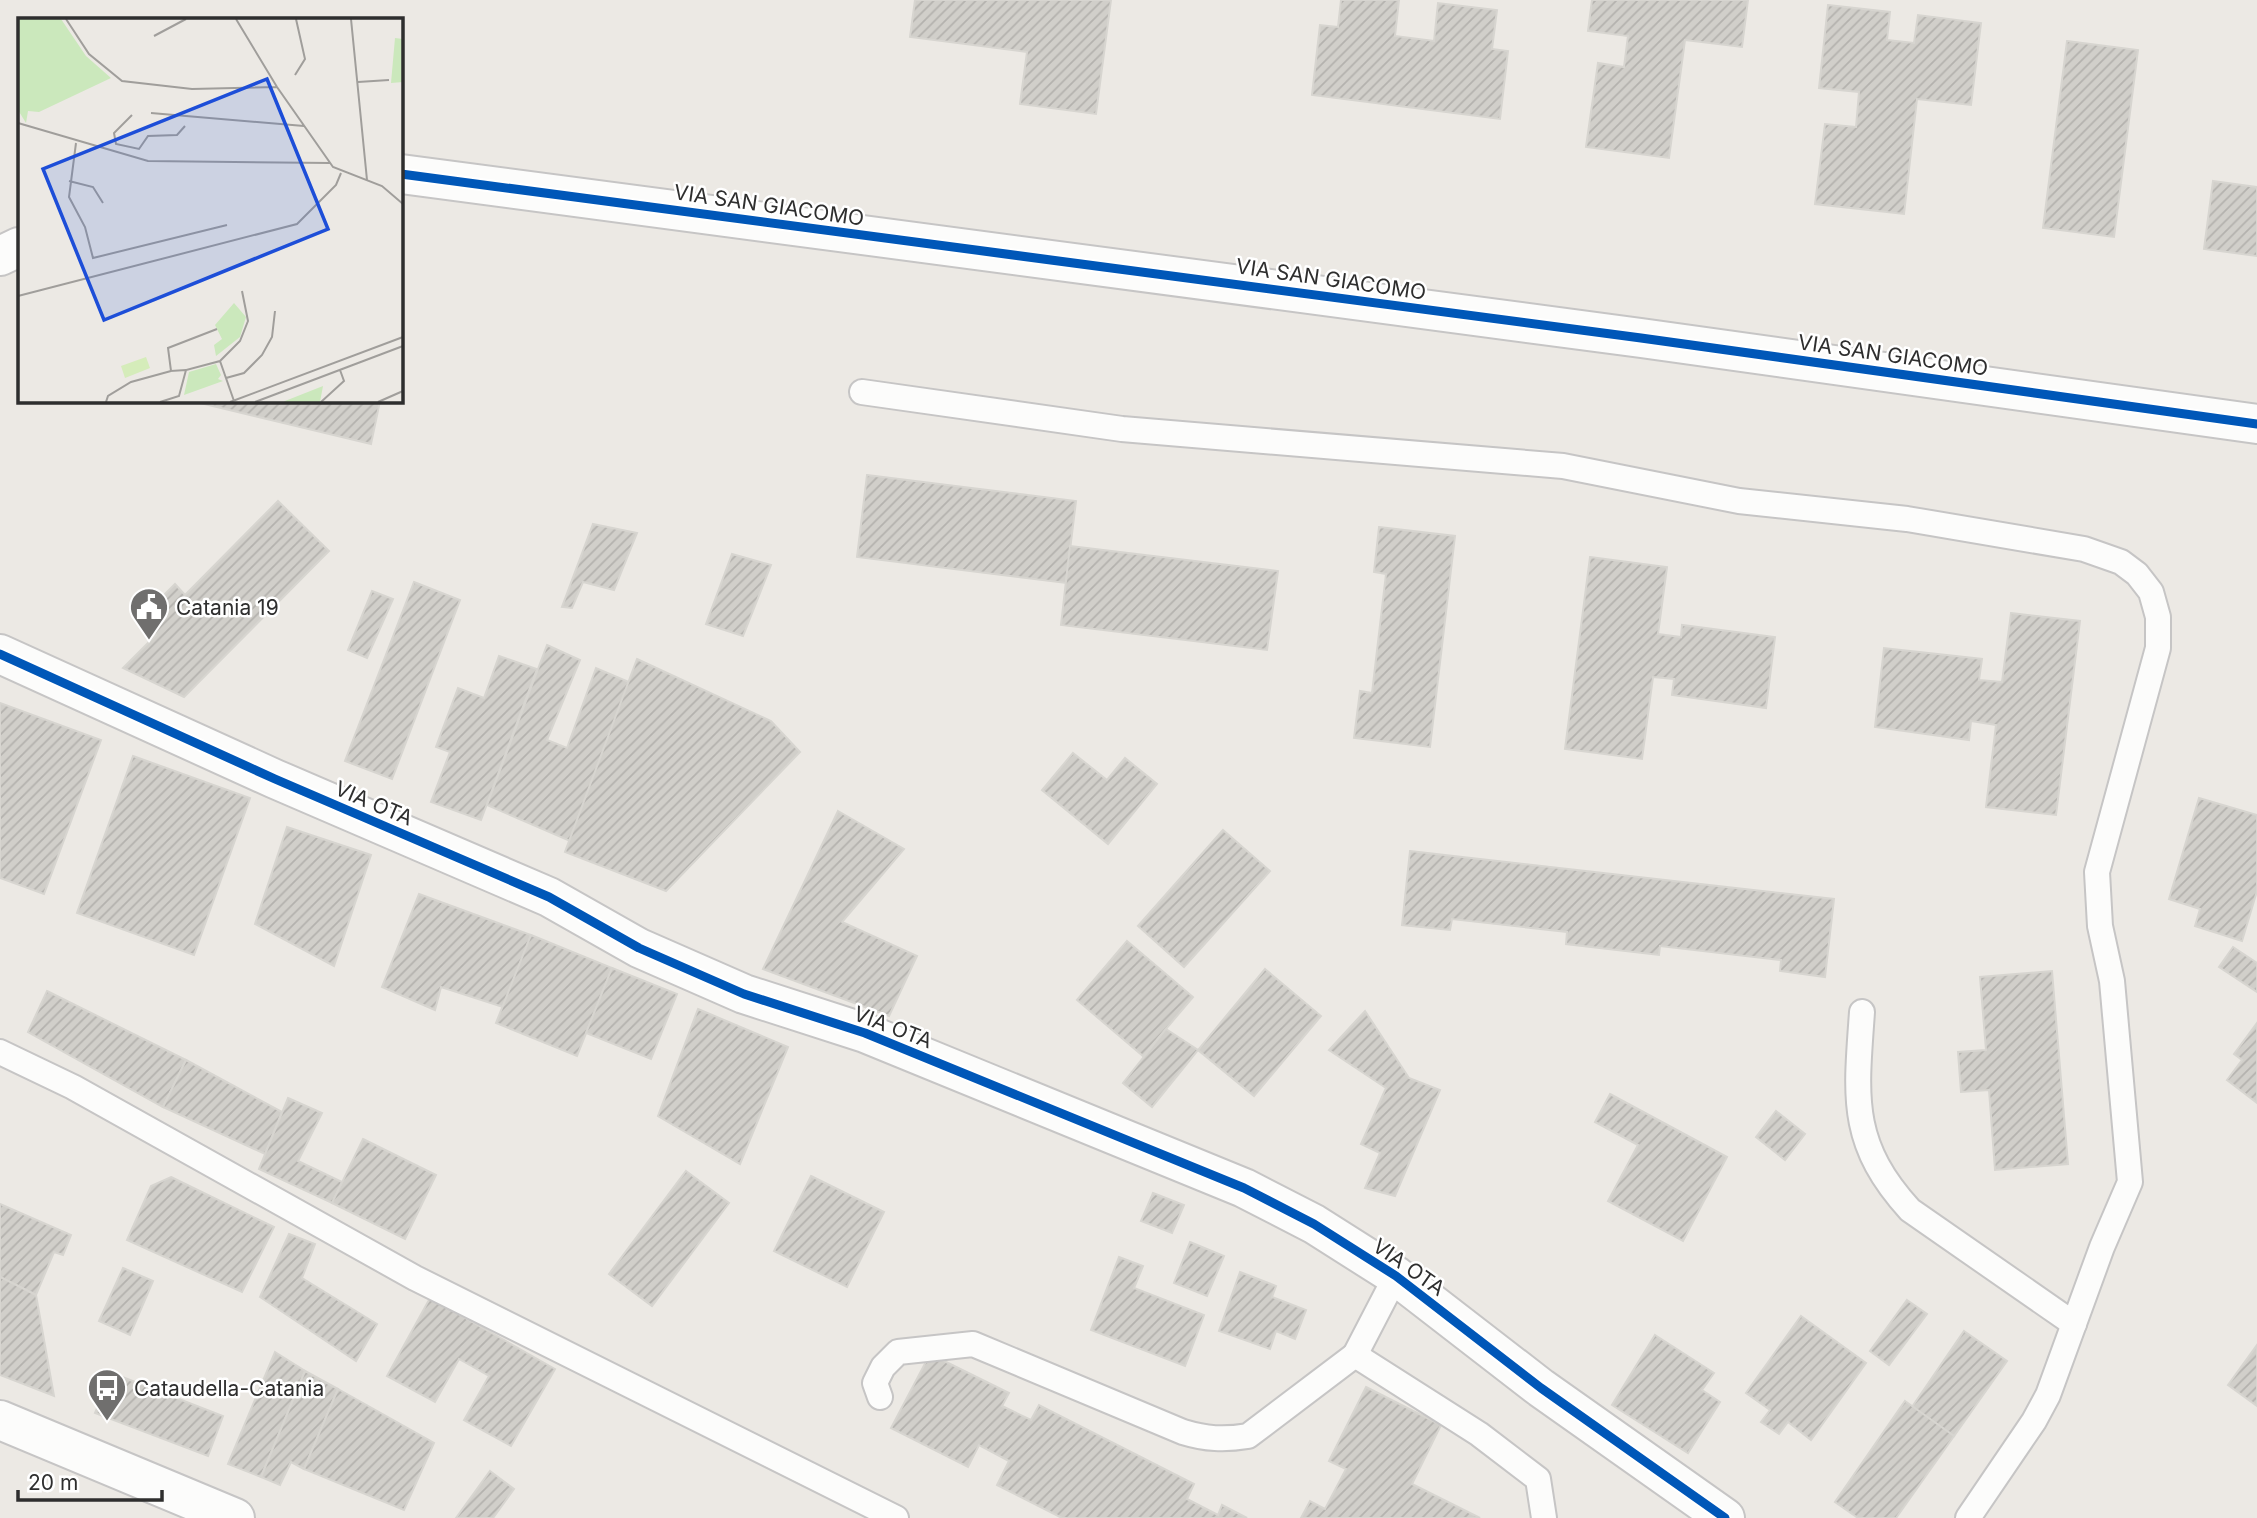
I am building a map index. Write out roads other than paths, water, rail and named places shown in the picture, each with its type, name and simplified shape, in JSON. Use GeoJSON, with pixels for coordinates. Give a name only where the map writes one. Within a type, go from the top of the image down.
{"type":"FeatureCollection","features":[{"type":"Feature","properties":{"kind":"street","name":"VIA SAN GIACOMO"},"geometry":{"type":"LineString","coordinates":[[402,174],[1641,338],[2257,424]]}},
{"type":"Feature","properties":{"kind":"street"},"geometry":{"type":"LineString","coordinates":[[0,256],[18,247]]}},
{"type":"Feature","properties":{"kind":"street","name":"VIA OTA"},"geometry":{"type":"LineString","coordinates":[[0,654],[275,779],[549,897],[639,948],[744,994],[865,1033],[1244,1188],[1314,1224],[1396,1276],[1541,1388],[1725,1518]]}},
{"type":"Feature","properties":{"kind":"street"},"geometry":{"type":"LineString","coordinates":[[0,1420],[235,1518]]}},
{"type":"Feature","properties":{"kind":"lane"},"geometry":{"type":"LineString","coordinates":[[862,392],[1122,429],[1563,466],[1739,502],[1907,519],[2084,549],[2129,568],[2151,592],[2158,617],[2158,648],[2097,872],[2100,926],[2112,981],[2130,1182],[2048,1395],[2034,1421],[1968,1518]]}},
{"type":"Feature","properties":{"kind":"lane"},"geometry":{"type":"LineString","coordinates":[[1862,1012],[1856,1092],[1859,1113],[1870,1155],[1889,1187],[1910,1210],[2074,1324]]}},
{"type":"Feature","properties":{"kind":"lane"},"geometry":{"type":"LineString","coordinates":[[0,1052],[73,1087],[415,1278],[896,1518]]}},
{"type":"Feature","properties":{"kind":"lane"},"geometry":{"type":"LineString","coordinates":[[880,1397],[875,1383],[883,1367],[898,1352],[973,1344],[1183,1432],[1208,1439],[1227,1440],[1248,1436],[1355,1355],[1396,1276]]}},
{"type":"Feature","properties":{"kind":"lane"},"geometry":{"type":"LineString","coordinates":[[1355,1355],[1479,1434],[1538,1479],[1544,1518]]}},
{"type":"Feature","properties":{"kind":"place","name":"Catania 19"},"geometry":{"type":"Point","coordinates":[149,641]}},
{"type":"Feature","properties":{"kind":"place","name":"Cataudella-Catania"},"geometry":{"type":"Point","coordinates":[107,1422]}}]}
